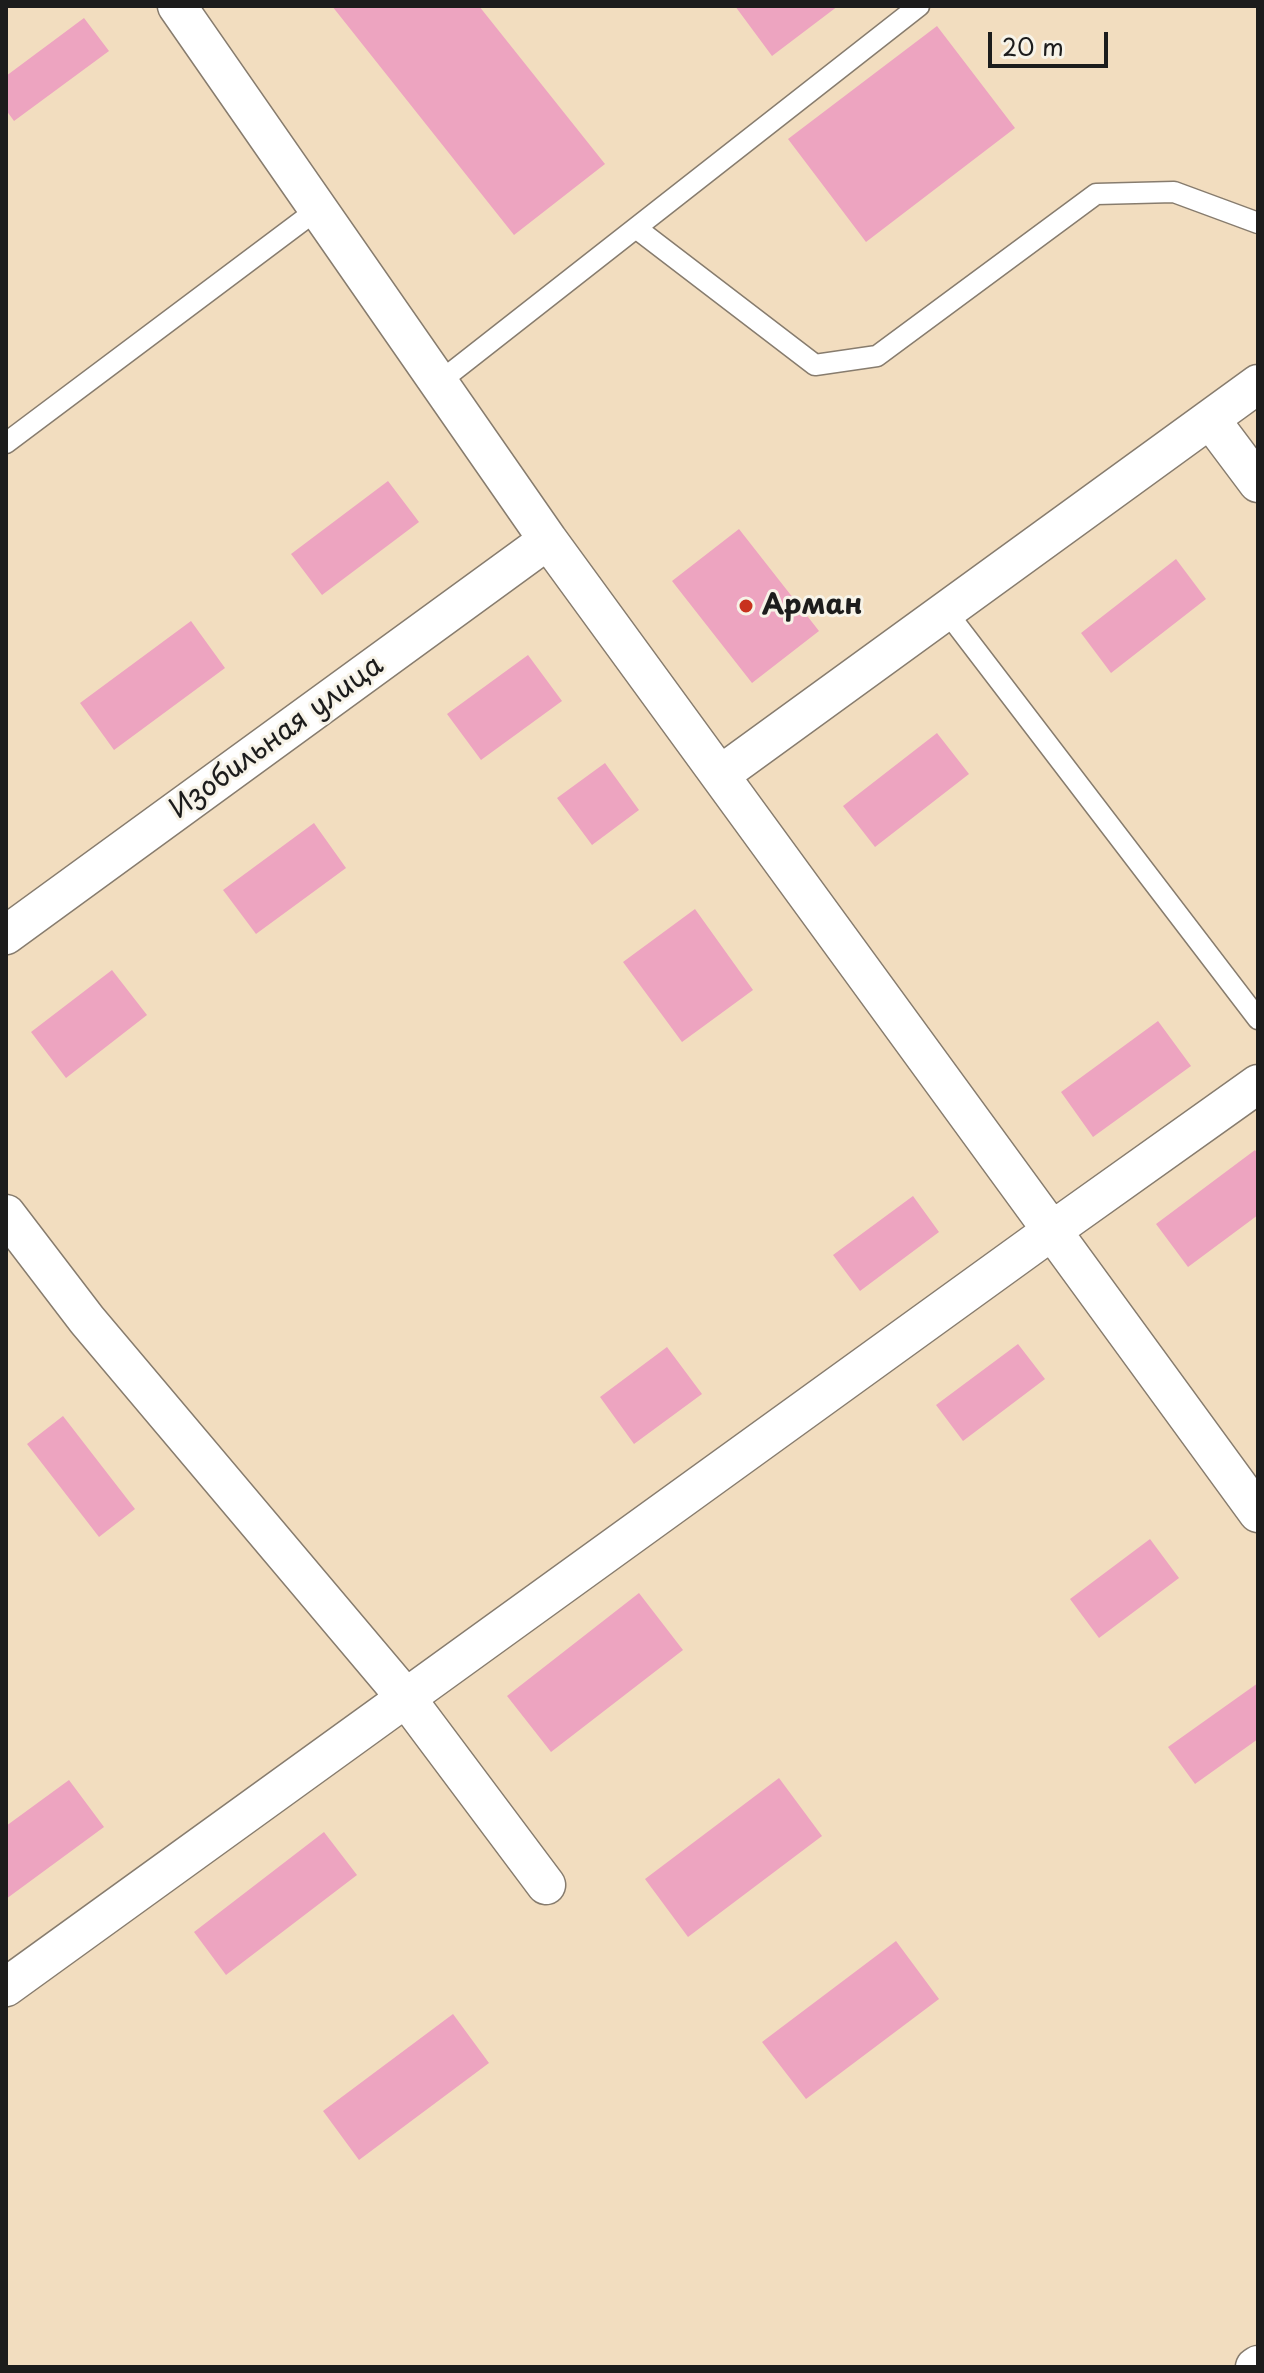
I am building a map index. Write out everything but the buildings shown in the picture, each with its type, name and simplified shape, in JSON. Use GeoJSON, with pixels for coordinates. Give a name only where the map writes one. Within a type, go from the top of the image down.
{"type":"FeatureCollection","features":[{"type":"Feature","properties":{"kind":"street"},"geometry":{"type":"LineString","coordinates":[[177,6],[548,540],[1258,1513]]}},
{"type":"Feature","properties":{"kind":"street"},"geometry":{"type":"LineString","coordinates":[[720,775],[1258,384]]}},
{"type":"Feature","properties":{"kind":"street"},"geometry":{"type":"LineString","coordinates":[[1210,419],[1258,483]]}},
{"type":"Feature","properties":{"kind":"street","name":"Изобильная улица"},"geometry":{"type":"LineString","coordinates":[[6,935],[548,540]]}},
{"type":"Feature","properties":{"kind":"street"},"geometry":{"type":"LineString","coordinates":[[6,1987],[1258,1084]]}},
{"type":"Feature","properties":{"kind":"street"},"geometry":{"type":"LineString","coordinates":[[6,1214],[87,1320],[406,1698],[546,1885]]}},
{"type":"Feature","properties":{"kind":"lane"},"geometry":{"type":"LineString","coordinates":[[438,383],[919,6]]}},
{"type":"Feature","properties":{"kind":"lane"},"geometry":{"type":"LineString","coordinates":[[636,228],[815,365],[877,356],[1096,194],[1174,192],[1258,223]]}},
{"type":"Feature","properties":{"kind":"lane"},"geometry":{"type":"LineString","coordinates":[[6,443],[318,209]]}},
{"type":"Feature","properties":{"kind":"lane"},"geometry":{"type":"LineString","coordinates":[[946,611],[1258,1019]]}},
{"type":"Feature","properties":{"kind":"place","name":"Арман"},"geometry":{"type":"Point","coordinates":[746,606]}}]}
